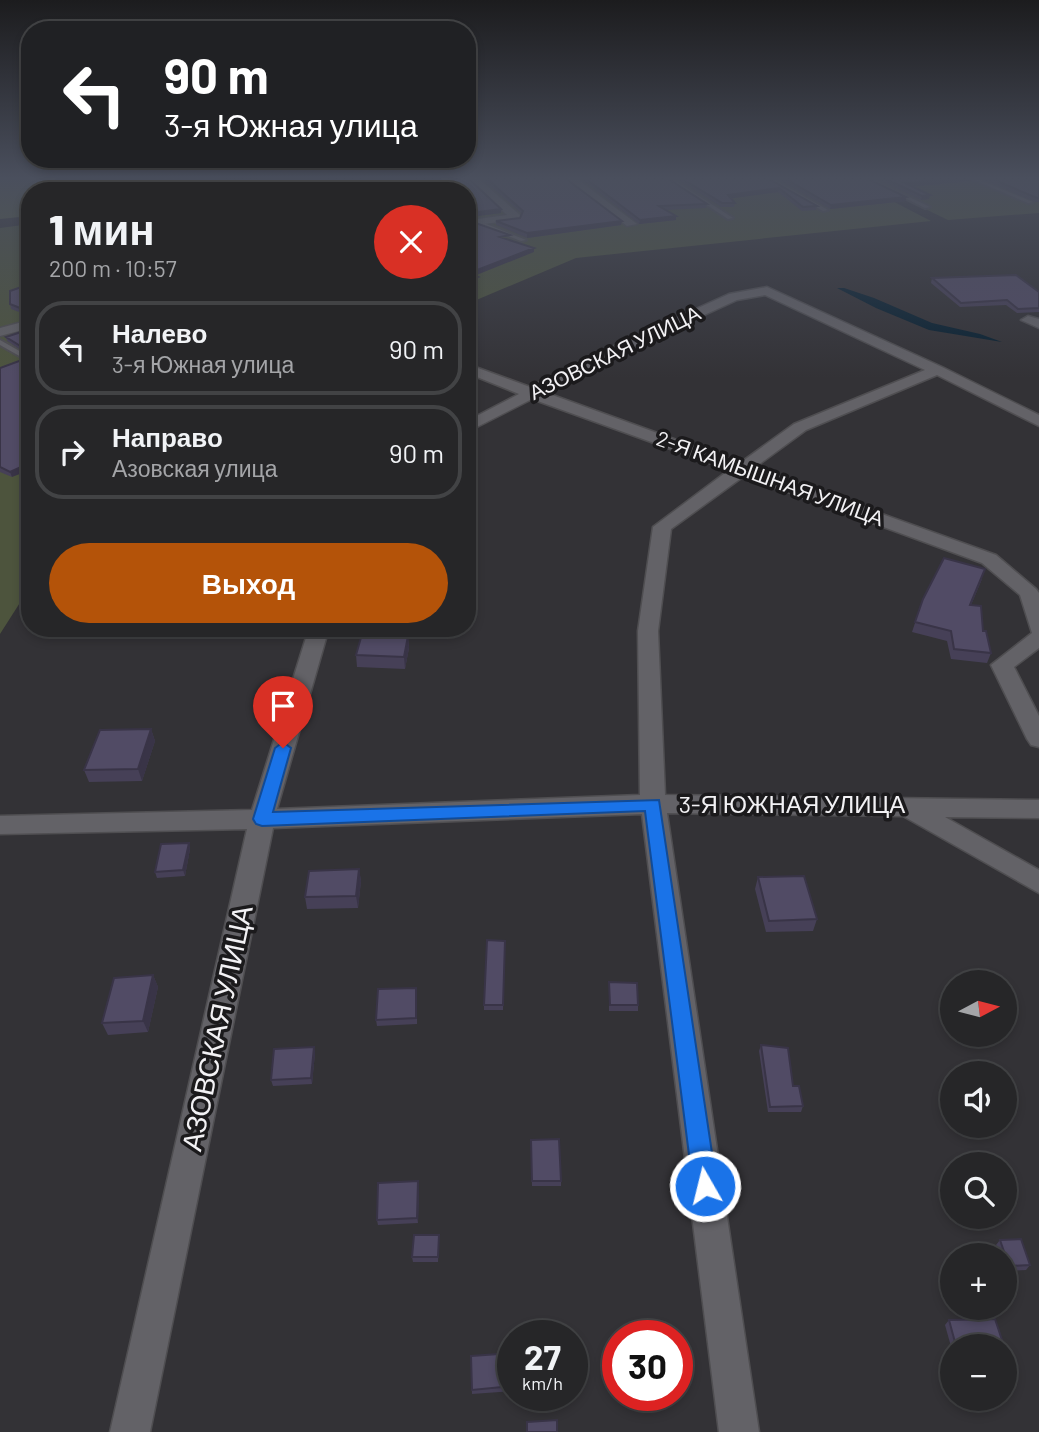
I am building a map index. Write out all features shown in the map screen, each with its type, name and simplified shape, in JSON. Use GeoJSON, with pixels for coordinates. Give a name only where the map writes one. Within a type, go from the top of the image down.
{"type":"FeatureCollection","features":[{"type":"Feature","properties":{"kind":"street","name":"АЗОВСКАЯ УЛИЦА"},"geometry":{"type":"LineString","coordinates":[[476,422],[590,362],[734,297],[767,291],[937,370]]}},
{"type":"Feature","properties":{"kind":"street"},"geometry":{"type":"LineString","coordinates":[[0,332],[21,326]]}},
{"type":"Feature","properties":{"kind":"street"},"geometry":{"type":"LineString","coordinates":[[739,1432],[653,804],[648,631],[662,527],[800,427],[937,370],[1039,421]]}},
{"type":"Feature","properties":{"kind":"street","name":"2-Я КАМЫШНАЯ УЛИЦА"},"geometry":{"type":"LineString","coordinates":[[476,372],[989,559],[1029,593],[1039,629]]}},
{"type":"Feature","properties":{"kind":"street","name":"АЗОВСКАЯ УЛИЦА"},"geometry":{"type":"LineString","coordinates":[[130,1432],[262,819],[316,637]]}},
{"type":"Feature","properties":{"kind":"street"},"geometry":{"type":"LineString","coordinates":[[1039,638],[1002,665],[1039,739]]}},
{"type":"Feature","properties":{"kind":"street","name":"3-Я ЮЖНАЯ УЛИЦА"},"geometry":{"type":"LineString","coordinates":[[0,825],[262,819],[653,804],[1039,809]]}},
{"type":"Feature","properties":{"kind":"street"},"geometry":{"type":"LineString","coordinates":[[904,806],[1039,883]]}},
{"type":"Feature","properties":{"kind":"lane"},"geometry":{"type":"LineString","coordinates":[[0,342],[21,355]]}},
{"type":"Feature","properties":{"kind":"green space"},"geometry":{"type":"Polygon","coordinates":[[[0,245],[21,245],[21,601],[0,634],[0,245]]]}},
{"type":"Feature","properties":{"kind":"green space"},"geometry":{"type":"Polygon","coordinates":[[[476,245],[702,245],[576,258],[476,300],[476,245]]]}},
{"type":"Feature","properties":{"kind":"water"},"geometry":{"type":"Polygon","coordinates":[[[837,288],[874,298],[932,323],[1002,342],[929,330],[837,288]]]}},
{"type":"Feature","properties":{"kind":"building"},"geometry":{"type":"Polygon","coordinates":[[[476,245],[524,245],[534,248],[476,270],[476,245]]]}},
{"type":"Feature","properties":{"kind":"building"},"geometry":{"type":"Polygon","coordinates":[[[1016,275],[1039,292],[1039,308],[1018,309],[1007,300],[961,303],[932,278],[1016,275]]]}},
{"type":"Feature","properties":{"kind":"building"},"geometry":{"type":"Polygon","coordinates":[[[21,287],[21,308],[10,304],[10,291],[21,287]]]}},
{"type":"Feature","properties":{"kind":"building"},"geometry":{"type":"Polygon","coordinates":[[[21,332],[21,346],[6,337],[21,332]]]}},
{"type":"Feature","properties":{"kind":"building"},"geometry":{"type":"Polygon","coordinates":[[[21,360],[21,467],[10,472],[0,467],[0,368],[21,360]]]}},
{"type":"Feature","properties":{"kind":"building"},"geometry":{"type":"Polygon","coordinates":[[[944,558],[985,569],[970,605],[981,606],[983,631],[986,631],[991,653],[954,649],[951,631],[915,622],[923,599],[944,558]]]}},
{"type":"Feature","properties":{"kind":"building"},"geometry":{"type":"Polygon","coordinates":[[[361,637],[408,637],[404,657],[356,655],[361,637]]]}},
{"type":"Feature","properties":{"kind":"building"},"geometry":{"type":"Polygon","coordinates":[[[151,729],[138,769],[84,770],[100,730],[151,729]]]}},
{"type":"Feature","properties":{"kind":"building"},"geometry":{"type":"Polygon","coordinates":[[[189,843],[183,870],[155,872],[161,844],[189,843]]]}},
{"type":"Feature","properties":{"kind":"building"},"geometry":{"type":"Polygon","coordinates":[[[359,869],[356,896],[305,897],[309,871],[359,869]]]}},
{"type":"Feature","properties":{"kind":"building"},"geometry":{"type":"Polygon","coordinates":[[[804,876],[817,919],[769,921],[758,877],[804,876]]]}},
{"type":"Feature","properties":{"kind":"building"},"geometry":{"type":"Polygon","coordinates":[[[487,940],[505,941],[503,1005],[484,1005],[487,940]]]}},
{"type":"Feature","properties":{"kind":"building"},"geometry":{"type":"Polygon","coordinates":[[[153,975],[143,1021],[102,1023],[114,978],[153,975]]]}},
{"type":"Feature","properties":{"kind":"building"},"geometry":{"type":"Polygon","coordinates":[[[609,982],[637,983],[638,1005],[610,1005],[609,982]]]}},
{"type":"Feature","properties":{"kind":"building"},"geometry":{"type":"Polygon","coordinates":[[[416,988],[416,1018],[376,1020],[378,989],[416,988]]]}},
{"type":"Feature","properties":{"kind":"building"},"geometry":{"type":"Polygon","coordinates":[[[761,1045],[788,1048],[793,1086],[799,1086],[803,1106],[770,1107],[761,1045]]]}},
{"type":"Feature","properties":{"kind":"building"},"geometry":{"type":"Polygon","coordinates":[[[314,1047],[311,1078],[271,1080],[274,1049],[314,1047]]]}},
{"type":"Feature","properties":{"kind":"building"},"geometry":{"type":"Polygon","coordinates":[[[559,1139],[561,1181],[532,1181],[531,1140],[559,1139]]]}},
{"type":"Feature","properties":{"kind":"building"},"geometry":{"type":"Polygon","coordinates":[[[418,1181],[417,1218],[377,1220],[378,1183],[418,1181]]]}},
{"type":"Feature","properties":{"kind":"building"},"geometry":{"type":"Polygon","coordinates":[[[414,1235],[439,1235],[438,1257],[412,1257],[414,1235]]]}},
{"type":"Feature","properties":{"kind":"building"},"geometry":{"type":"Polygon","coordinates":[[[1021,1239],[1030,1265],[1017,1266],[1017,1243],[1001,1243],[1000,1240],[1021,1239]]]}},
{"type":"Feature","properties":{"kind":"building"},"geometry":{"type":"Polygon","coordinates":[[[949,1320],[995,1320],[1000,1334],[953,1334],[949,1320]]]}},
{"type":"Feature","properties":{"kind":"building"},"geometry":{"type":"Polygon","coordinates":[[[497,1354],[497,1388],[472,1390],[471,1356],[497,1354]]]}},
{"type":"Feature","properties":{"kind":"building"},"geometry":{"type":"Polygon","coordinates":[[[557,1420],[557,1432],[527,1432],[527,1422],[557,1420]]]}},
{"type":"Feature","properties":{"kind":"route"},"geometry":{"type":"LineString","coordinates":[[283,748],[262,819],[653,804],[705,1186]]}}]}
